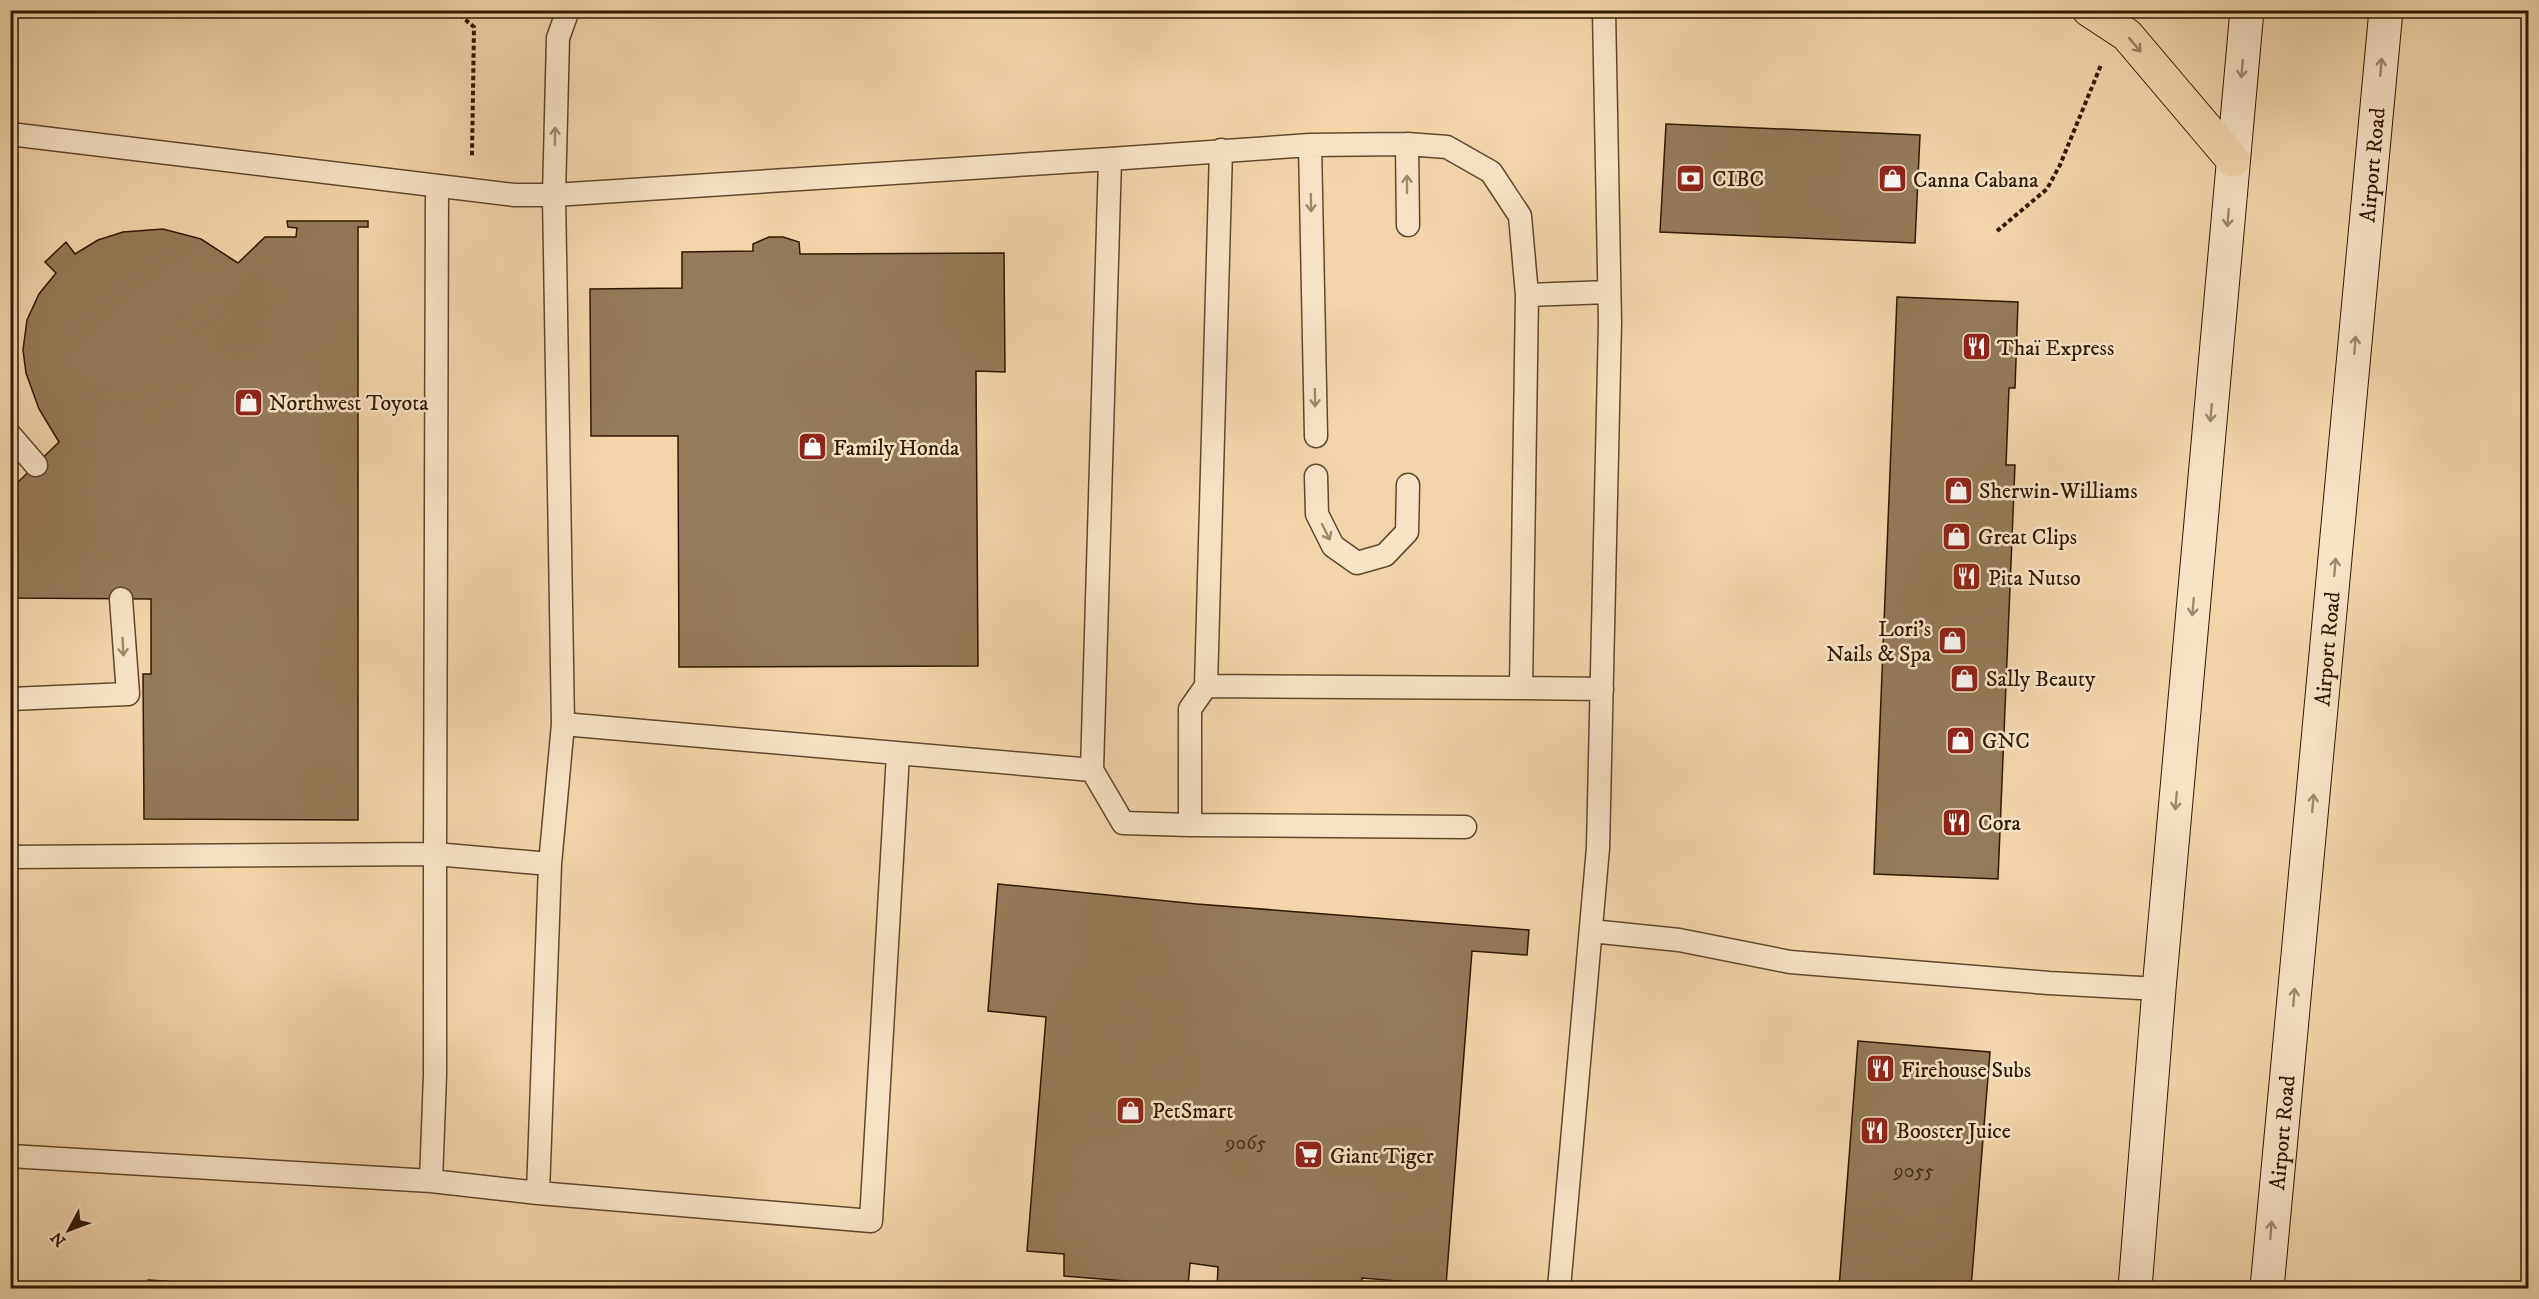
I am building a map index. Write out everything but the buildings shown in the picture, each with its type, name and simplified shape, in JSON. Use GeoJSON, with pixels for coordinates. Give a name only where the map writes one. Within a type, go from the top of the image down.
{"type":"FeatureCollection","features":[{"type":"Feature","properties":{"kind":"main road"},"geometry":{"type":"LineString","coordinates":[[2089,10],[2127,35],[2233,160]]}},
{"type":"Feature","properties":{"kind":"main road"},"geometry":{"type":"LineString","coordinates":[[2135,1288],[2159,989],[2247,10]]}},
{"type":"Feature","properties":{"kind":"main road","name":"Airport Road"},"geometry":{"type":"LineString","coordinates":[[2267,1288],[2386,10]]}},
{"type":"Feature","properties":{"kind":"lane"},"geometry":{"type":"LineString","coordinates":[[538,1193],[550,864],[563,724],[554,195],[558,38],[568,10]]}},
{"type":"Feature","properties":{"kind":"lane"},"geometry":{"type":"LineString","coordinates":[[1558,1288],[1598,848],[1610,292],[1604,10]]}},
{"type":"Feature","properties":{"kind":"lane"},"geometry":{"type":"LineString","coordinates":[[10,134],[514,195],[554,195],[1310,145],[1407,144],[1447,147],[1491,172],[1520,216],[1527,295],[1521,688]]}},
{"type":"Feature","properties":{"kind":"lane"},"geometry":{"type":"LineString","coordinates":[[1407,144],[1408,225]]}},
{"type":"Feature","properties":{"kind":"lane"},"geometry":{"type":"LineString","coordinates":[[1310,145],[1316,436]]}},
{"type":"Feature","properties":{"kind":"lane"},"geometry":{"type":"LineString","coordinates":[[1190,825],[1190,709],[1206,686],[1221,150]]}},
{"type":"Feature","properties":{"kind":"lane"},"geometry":{"type":"LineString","coordinates":[[1110,159],[1092,770],[1123,823],[1465,827]]}},
{"type":"Feature","properties":{"kind":"lane"},"geometry":{"type":"LineString","coordinates":[[431,1181],[435,1075],[437,186]]}},
{"type":"Feature","properties":{"kind":"lane"},"geometry":{"type":"LineString","coordinates":[[1527,295],[1610,292]]}},
{"type":"Feature","properties":{"kind":"lane"},"geometry":{"type":"LineString","coordinates":[[10,435],[36,465]]}},
{"type":"Feature","properties":{"kind":"lane"},"geometry":{"type":"LineString","coordinates":[[1316,476],[1317,514],[1333,546],[1357,563],[1385,555],[1407,532],[1408,484]]}},
{"type":"Feature","properties":{"kind":"lane"},"geometry":{"type":"LineString","coordinates":[[10,699],[128,694],[120,598]]}},
{"type":"Feature","properties":{"kind":"lane"},"geometry":{"type":"LineString","coordinates":[[1206,686],[1602,689]]}},
{"type":"Feature","properties":{"kind":"lane"},"geometry":{"type":"LineString","coordinates":[[563,724],[1092,770]]}},
{"type":"Feature","properties":{"kind":"lane"},"geometry":{"type":"LineString","coordinates":[[10,1156],[431,1181],[538,1193],[871,1221],[898,754]]}},
{"type":"Feature","properties":{"kind":"lane"},"geometry":{"type":"LineString","coordinates":[[10,857],[435,854],[550,864]]}},
{"type":"Feature","properties":{"kind":"lane"},"geometry":{"type":"LineString","coordinates":[[1591,931],[1678,940],[1790,962],[2049,983],[2159,989]]}},
{"type":"Feature","properties":{"kind":"path"},"geometry":{"type":"LineString","coordinates":[[454,10],[474,27],[472,156]]}},
{"type":"Feature","properties":{"kind":"path"},"geometry":{"type":"LineString","coordinates":[[1997,231],[2047,189],[2060,165],[2103,61]]}},
{"type":"Feature","properties":{"kind":"place","name":"CIBC"},"geometry":{"type":"Point","coordinates":[1691,178]}},
{"type":"Feature","properties":{"kind":"place","name":"Canna Cabana"},"geometry":{"type":"Point","coordinates":[1892,179]}},
{"type":"Feature","properties":{"kind":"place","name":"Thaï Express"},"geometry":{"type":"Point","coordinates":[1976,347]}},
{"type":"Feature","properties":{"kind":"place","name":"Northwest Toyota"},"geometry":{"type":"Point","coordinates":[248,402]}},
{"type":"Feature","properties":{"kind":"place","name":"Family Honda"},"geometry":{"type":"Point","coordinates":[812,447]}},
{"type":"Feature","properties":{"kind":"place","name":"Sherwin-Williams"},"geometry":{"type":"Point","coordinates":[1958,490]}},
{"type":"Feature","properties":{"kind":"place","name":"Great Clips"},"geometry":{"type":"Point","coordinates":[1957,536]}},
{"type":"Feature","properties":{"kind":"place","name":"Pita Nutso"},"geometry":{"type":"Point","coordinates":[1967,577]}},
{"type":"Feature","properties":{"kind":"place","name":"Lori's Nails & Spa"},"geometry":{"type":"Point","coordinates":[1952,641]}},
{"type":"Feature","properties":{"kind":"place","name":"Sally Beauty"},"geometry":{"type":"Point","coordinates":[1965,678]}},
{"type":"Feature","properties":{"kind":"place","name":"GNC"},"geometry":{"type":"Point","coordinates":[1961,740]}},
{"type":"Feature","properties":{"kind":"place","name":"Cora"},"geometry":{"type":"Point","coordinates":[1957,822]}},
{"type":"Feature","properties":{"kind":"place","name":"Firehouse Subs"},"geometry":{"type":"Point","coordinates":[1880,1069]}},
{"type":"Feature","properties":{"kind":"place","name":"PetSmart"},"geometry":{"type":"Point","coordinates":[1131,1110]}},
{"type":"Feature","properties":{"kind":"place","name":"Booster Juice"},"geometry":{"type":"Point","coordinates":[1875,1130]}},
{"type":"Feature","properties":{"kind":"place","name":"Giant Tiger"},"geometry":{"type":"Point","coordinates":[1309,1155]}}]}
